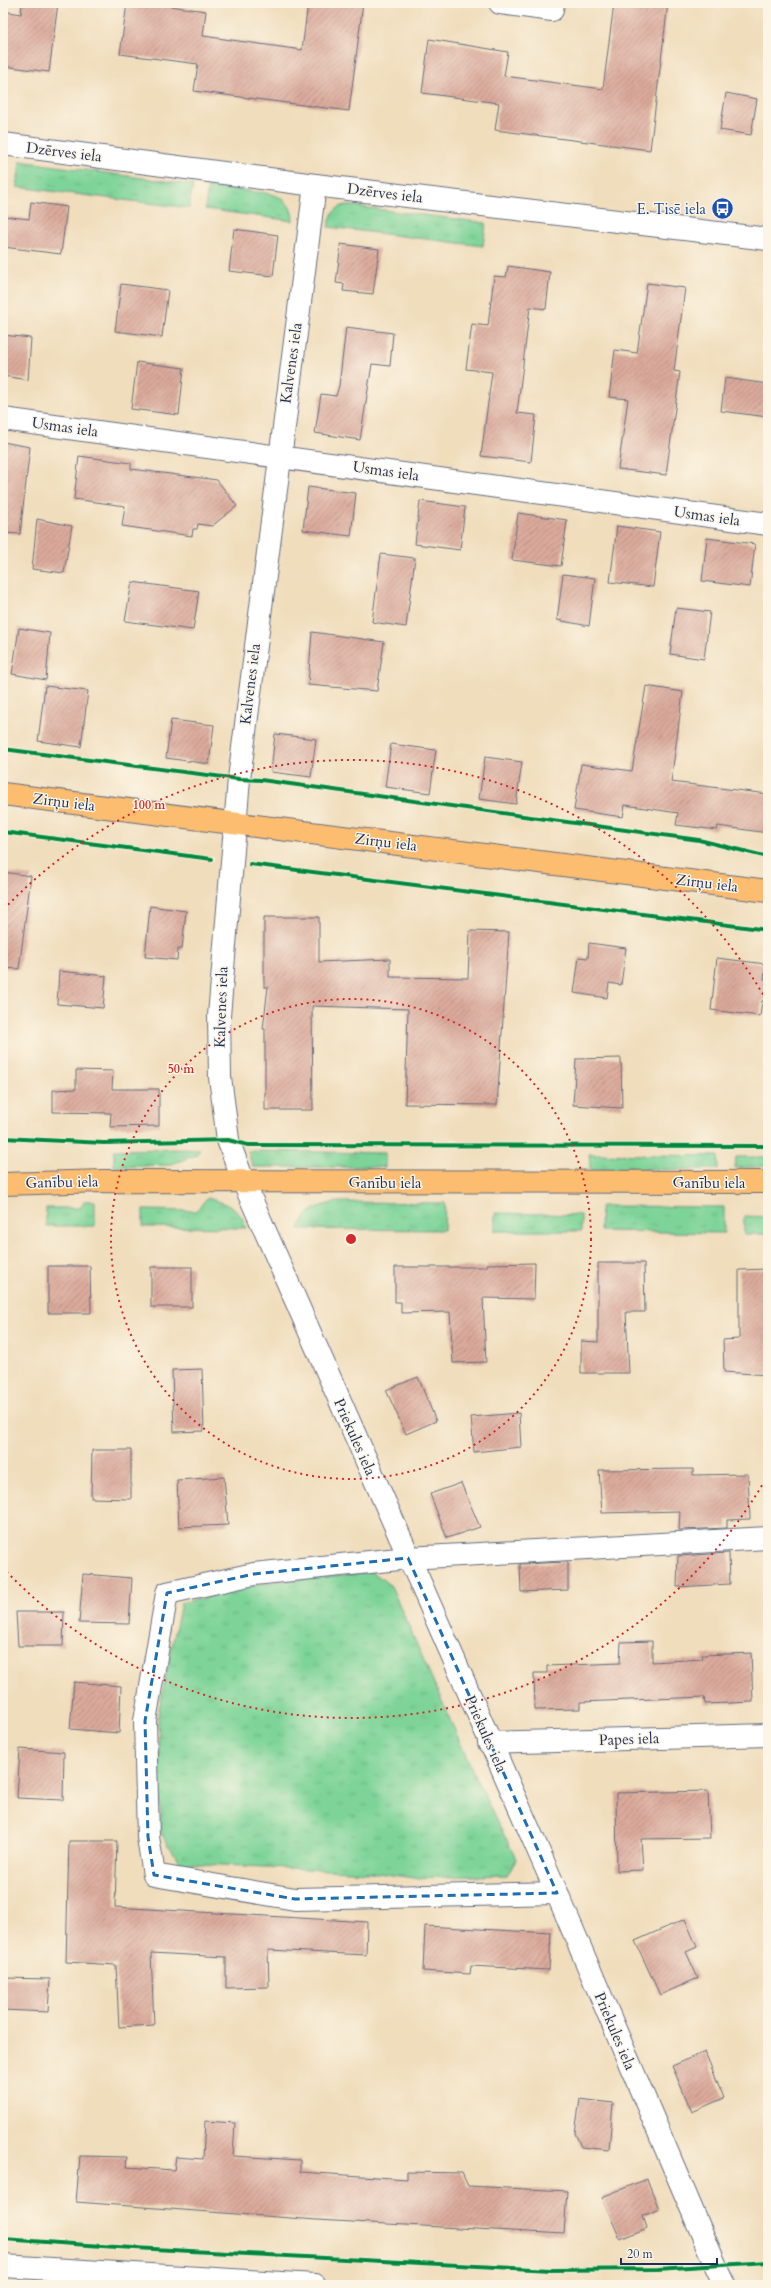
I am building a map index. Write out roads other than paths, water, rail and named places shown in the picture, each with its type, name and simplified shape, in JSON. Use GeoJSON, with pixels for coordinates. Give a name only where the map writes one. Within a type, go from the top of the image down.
{"type":"FeatureCollection","features":[{"type":"Feature","properties":{"kind":"highway","name":"Zirņu iela"},"geometry":{"type":"LineString","coordinates":[[3,794],[235,825],[768,891]]}},
{"type":"Feature","properties":{"kind":"highway","name":"Ganību iela"},"geometry":{"type":"LineString","coordinates":[[3,1184],[104,1181],[244,1183],[768,1182]]}},
{"type":"Feature","properties":{"kind":"street"},"geometry":{"type":"LineString","coordinates":[[500,3],[552,10],[553,3]]}},
{"type":"Feature","properties":{"kind":"street","name":"Dzērves iela"},"geometry":{"type":"LineString","coordinates":[[3,144],[315,185],[768,239]]}},
{"type":"Feature","properties":{"kind":"street","name":"Kalvenes iela"},"geometry":{"type":"LineString","coordinates":[[244,1183],[228,1140],[220,1077],[219,1016],[238,779],[278,456],[315,185]]}},
{"type":"Feature","properties":{"kind":"street","name":"Usmas iela"},"geometry":{"type":"LineString","coordinates":[[3,419],[768,524]]}},
{"type":"Feature","properties":{"kind":"street","name":"Priekules iela"},"geometry":{"type":"LineString","coordinates":[[244,1183],[489,1743],[557,1893],[725,2285]]}},
{"type":"Feature","properties":{"kind":"street"},"geometry":{"type":"LineString","coordinates":[[557,1893],[295,1899],[154,1875],[148,1837],[145,1721],[167,1593],[254,1574],[408,1558],[768,1538]]}},
{"type":"Feature","properties":{"kind":"street","name":"Papes iela"},"geometry":{"type":"LineString","coordinates":[[489,1743],[768,1736]]}},
{"type":"Feature","properties":{"kind":"street"},"geometry":{"type":"LineString","coordinates":[[3,2266],[315,2285]]}},
{"type":"Feature","properties":{"kind":"place","name":"E. Tisē iela"},"geometry":{"type":"Point","coordinates":[722,209]}}]}
